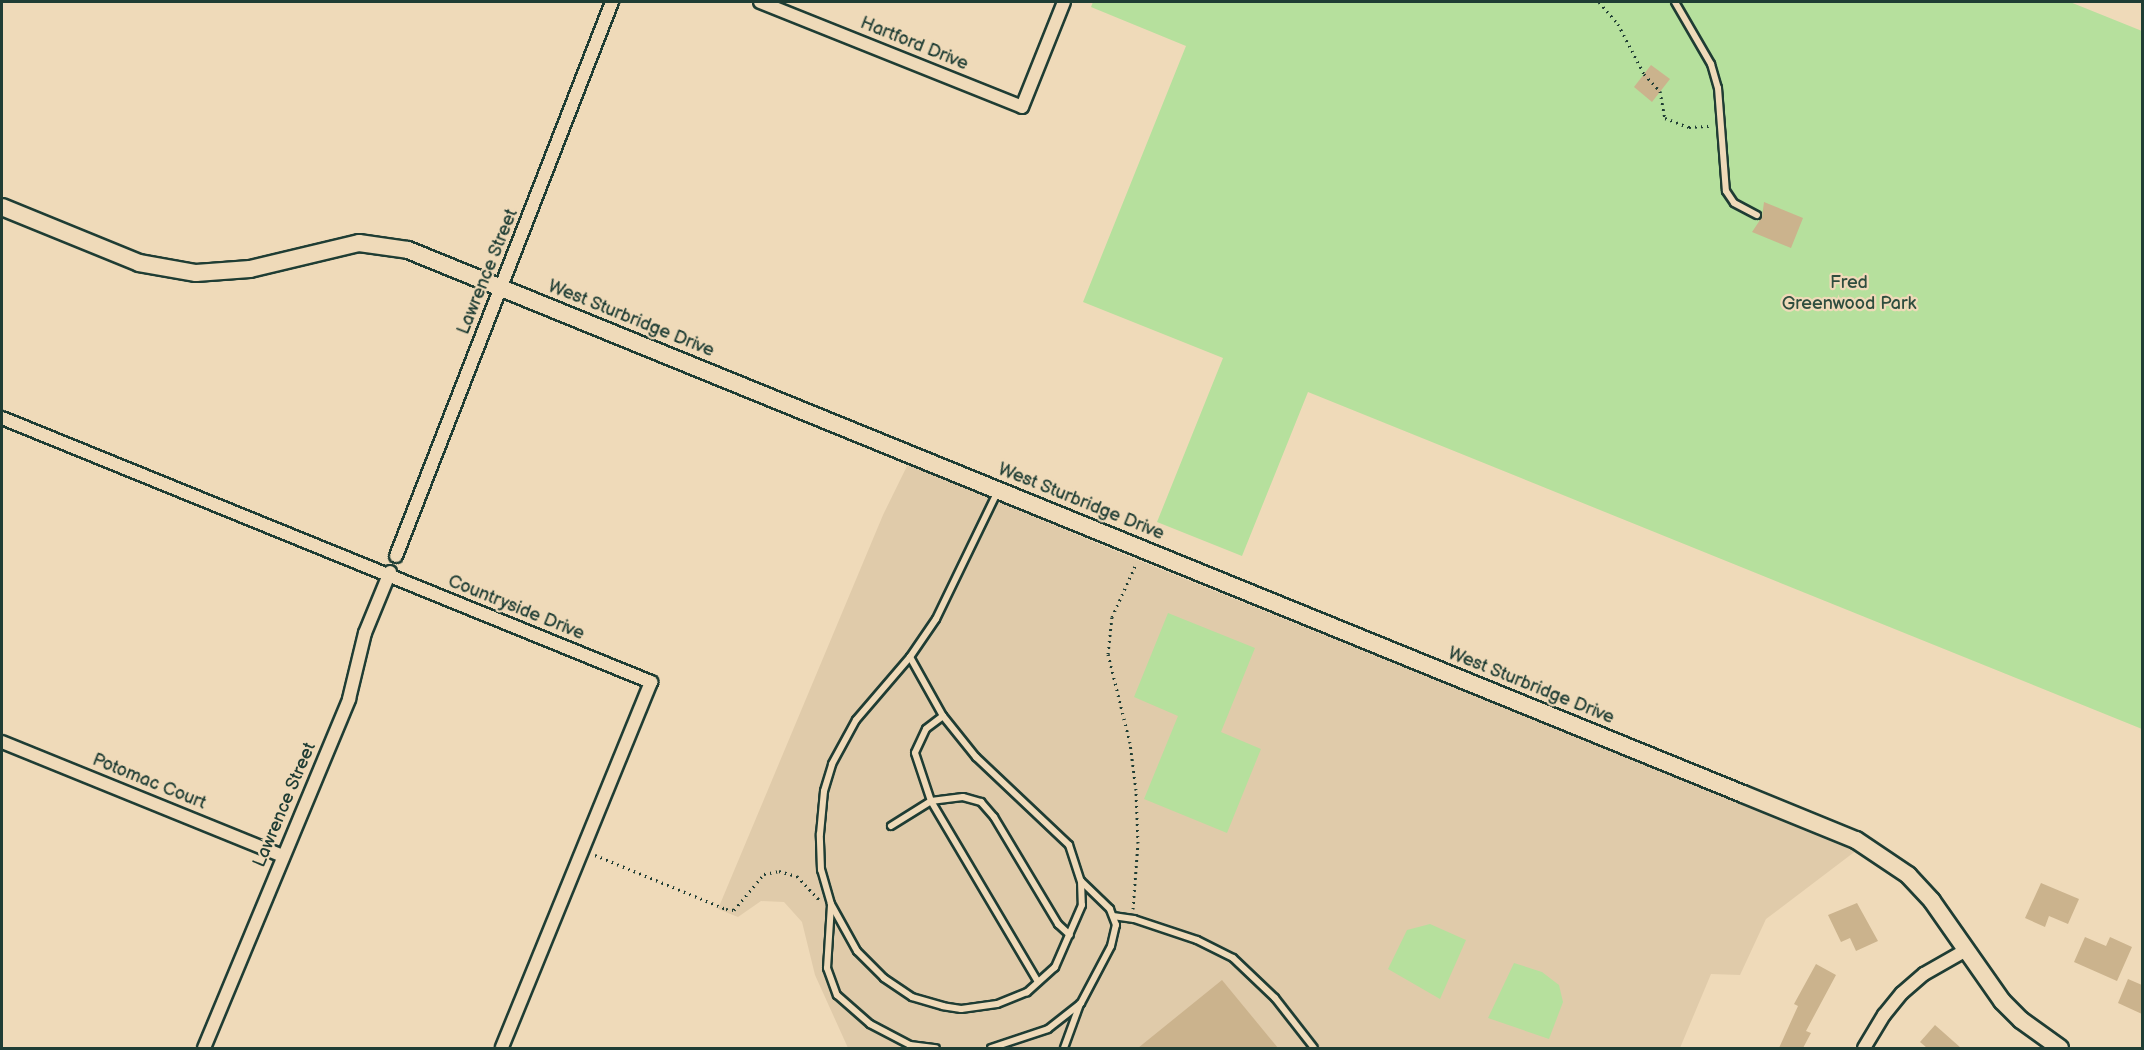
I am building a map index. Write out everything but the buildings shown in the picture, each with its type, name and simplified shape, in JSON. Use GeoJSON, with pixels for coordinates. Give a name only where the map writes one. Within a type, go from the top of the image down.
{"type":"FeatureCollection","features":[{"type":"Feature","properties":{"kind":"street","name":"Lawrence Street"},"geometry":{"type":"LineString","coordinates":[[396,556],[612,2]]}},
{"type":"Feature","properties":{"kind":"street","name":"Hartford Drive"},"geometry":{"type":"LineString","coordinates":[[760,2],[1022,107],[1064,2]]}},
{"type":"Feature","properties":{"kind":"street","name":"West Sturbridge Drive"},"geometry":{"type":"LineString","coordinates":[[2,207],[139,263],[165,269],[224,273],[360,243],[408,249],[1856,840],[1908,875],[1932,901],[2007,1006],[2060,1048]]}},
{"type":"Feature","properties":{"kind":"street","name":"Countryside Drive"},"geometry":{"type":"LineString","coordinates":[[2,418],[651,682],[502,1048]]}},
{"type":"Feature","properties":{"kind":"street","name":"Lawrence Street"},"geometry":{"type":"LineString","coordinates":[[204,1048],[349,699],[365,633],[389,574]]}},
{"type":"Feature","properties":{"kind":"street","name":"Potomac Court"},"geometry":{"type":"LineString","coordinates":[[2,742],[283,856]]}},
{"type":"Feature","properties":{"kind":"street"},"geometry":{"type":"LineString","coordinates":[[1864,1048],[1884,1015],[1902,993],[1924,974],[1966,950]]}},
{"type":"Feature","properties":{"kind":"lane"},"geometry":{"type":"LineString","coordinates":[[1675,2],[1711,64],[1722,126],[1726,191],[1734,203],[1758,215]]}},
{"type":"Feature","properties":{"kind":"lane"},"geometry":{"type":"LineString","coordinates":[[910,657],[943,716],[1010,792],[1069,845],[1081,881],[1082,905],[1055,967],[1027,992],[997,1004],[961,1009],[912,997],[884,978],[857,951],[831,907],[821,870],[820,834],[824,791],[832,764],[856,720],[910,657],[959,577],[999,490]]}},
{"type":"Feature","properties":{"kind":"lane"},"geometry":{"type":"LineString","coordinates":[[943,716],[926,729],[915,753],[931,801],[1038,982]]}},
{"type":"Feature","properties":{"kind":"lane"},"geometry":{"type":"LineString","coordinates":[[891,826],[931,801],[963,797],[981,802],[994,817],[1058,924],[1070,935]]}},
{"type":"Feature","properties":{"kind":"lane"},"geometry":{"type":"LineString","coordinates":[[1064,1048],[1081,1003],[1111,946],[1116,925],[1110,909],[1081,881]]}},
{"type":"Feature","properties":{"kind":"lane"},"geometry":{"type":"LineString","coordinates":[[831,907],[827,968],[837,995],[870,1024],[910,1044],[936,1048]]}},
{"type":"Feature","properties":{"kind":"lane"},"geometry":{"type":"LineString","coordinates":[[1113,916],[1134,919],[1197,940],[1233,958],[1275,998],[1314,1048]]}},
{"type":"Feature","properties":{"kind":"lane"},"geometry":{"type":"LineString","coordinates":[[992,1048],[1048,1029],[1081,1003]]}},
{"type":"Feature","properties":{"kind":"path"},"geometry":{"type":"LineString","coordinates":[[1599,2],[1618,24],[1644,74],[1660,91],[1665,118],[1689,127],[1722,126]]}},
{"type":"Feature","properties":{"kind":"path"},"geometry":{"type":"LineString","coordinates":[[1134,919],[1136,790],[1130,743],[1108,654],[1112,617],[1142,549]]}},
{"type":"Feature","properties":{"kind":"path"},"geometry":{"type":"LineString","coordinates":[[583,850],[734,910],[764,874],[779,871],[796,876],[831,907]]}},
{"type":"Feature","properties":{"kind":"shaded area"},"geometry":{"type":"Polygon","coordinates":[[[908,464],[1123,554],[1857,850],[1766,919],[1740,975],[1711,974],[1680,1048],[848,1048],[815,975],[802,922],[784,902],[761,901],[738,917],[718,909],[883,515],[908,464]]]}},
{"type":"Feature","properties":{"kind":"green space","name":"Fred Greenwood Park"},"geometry":{"type":"Polygon","coordinates":[[[1093,2],[2070,2],[2142,31],[2142,729],[1308,392],[1242,556],[1157,522],[1223,358],[1083,302],[1186,46],[1091,7],[1093,2]]]}},
{"type":"Feature","properties":{"kind":"green space"},"geometry":{"type":"Polygon","coordinates":[[[1168,613],[1255,648],[1221,732],[1261,749],[1227,833],[1144,799],[1178,716],[1134,697],[1168,613]]]}},
{"type":"Feature","properties":{"kind":"green space"},"geometry":{"type":"Polygon","coordinates":[[[1430,924],[1466,940],[1440,999],[1388,969],[1407,930],[1430,924]]]}},
{"type":"Feature","properties":{"kind":"green space"},"geometry":{"type":"Polygon","coordinates":[[[1514,963],[1542,972],[1559,985],[1563,1002],[1549,1039],[1488,1018],[1514,963]]]}}]}
